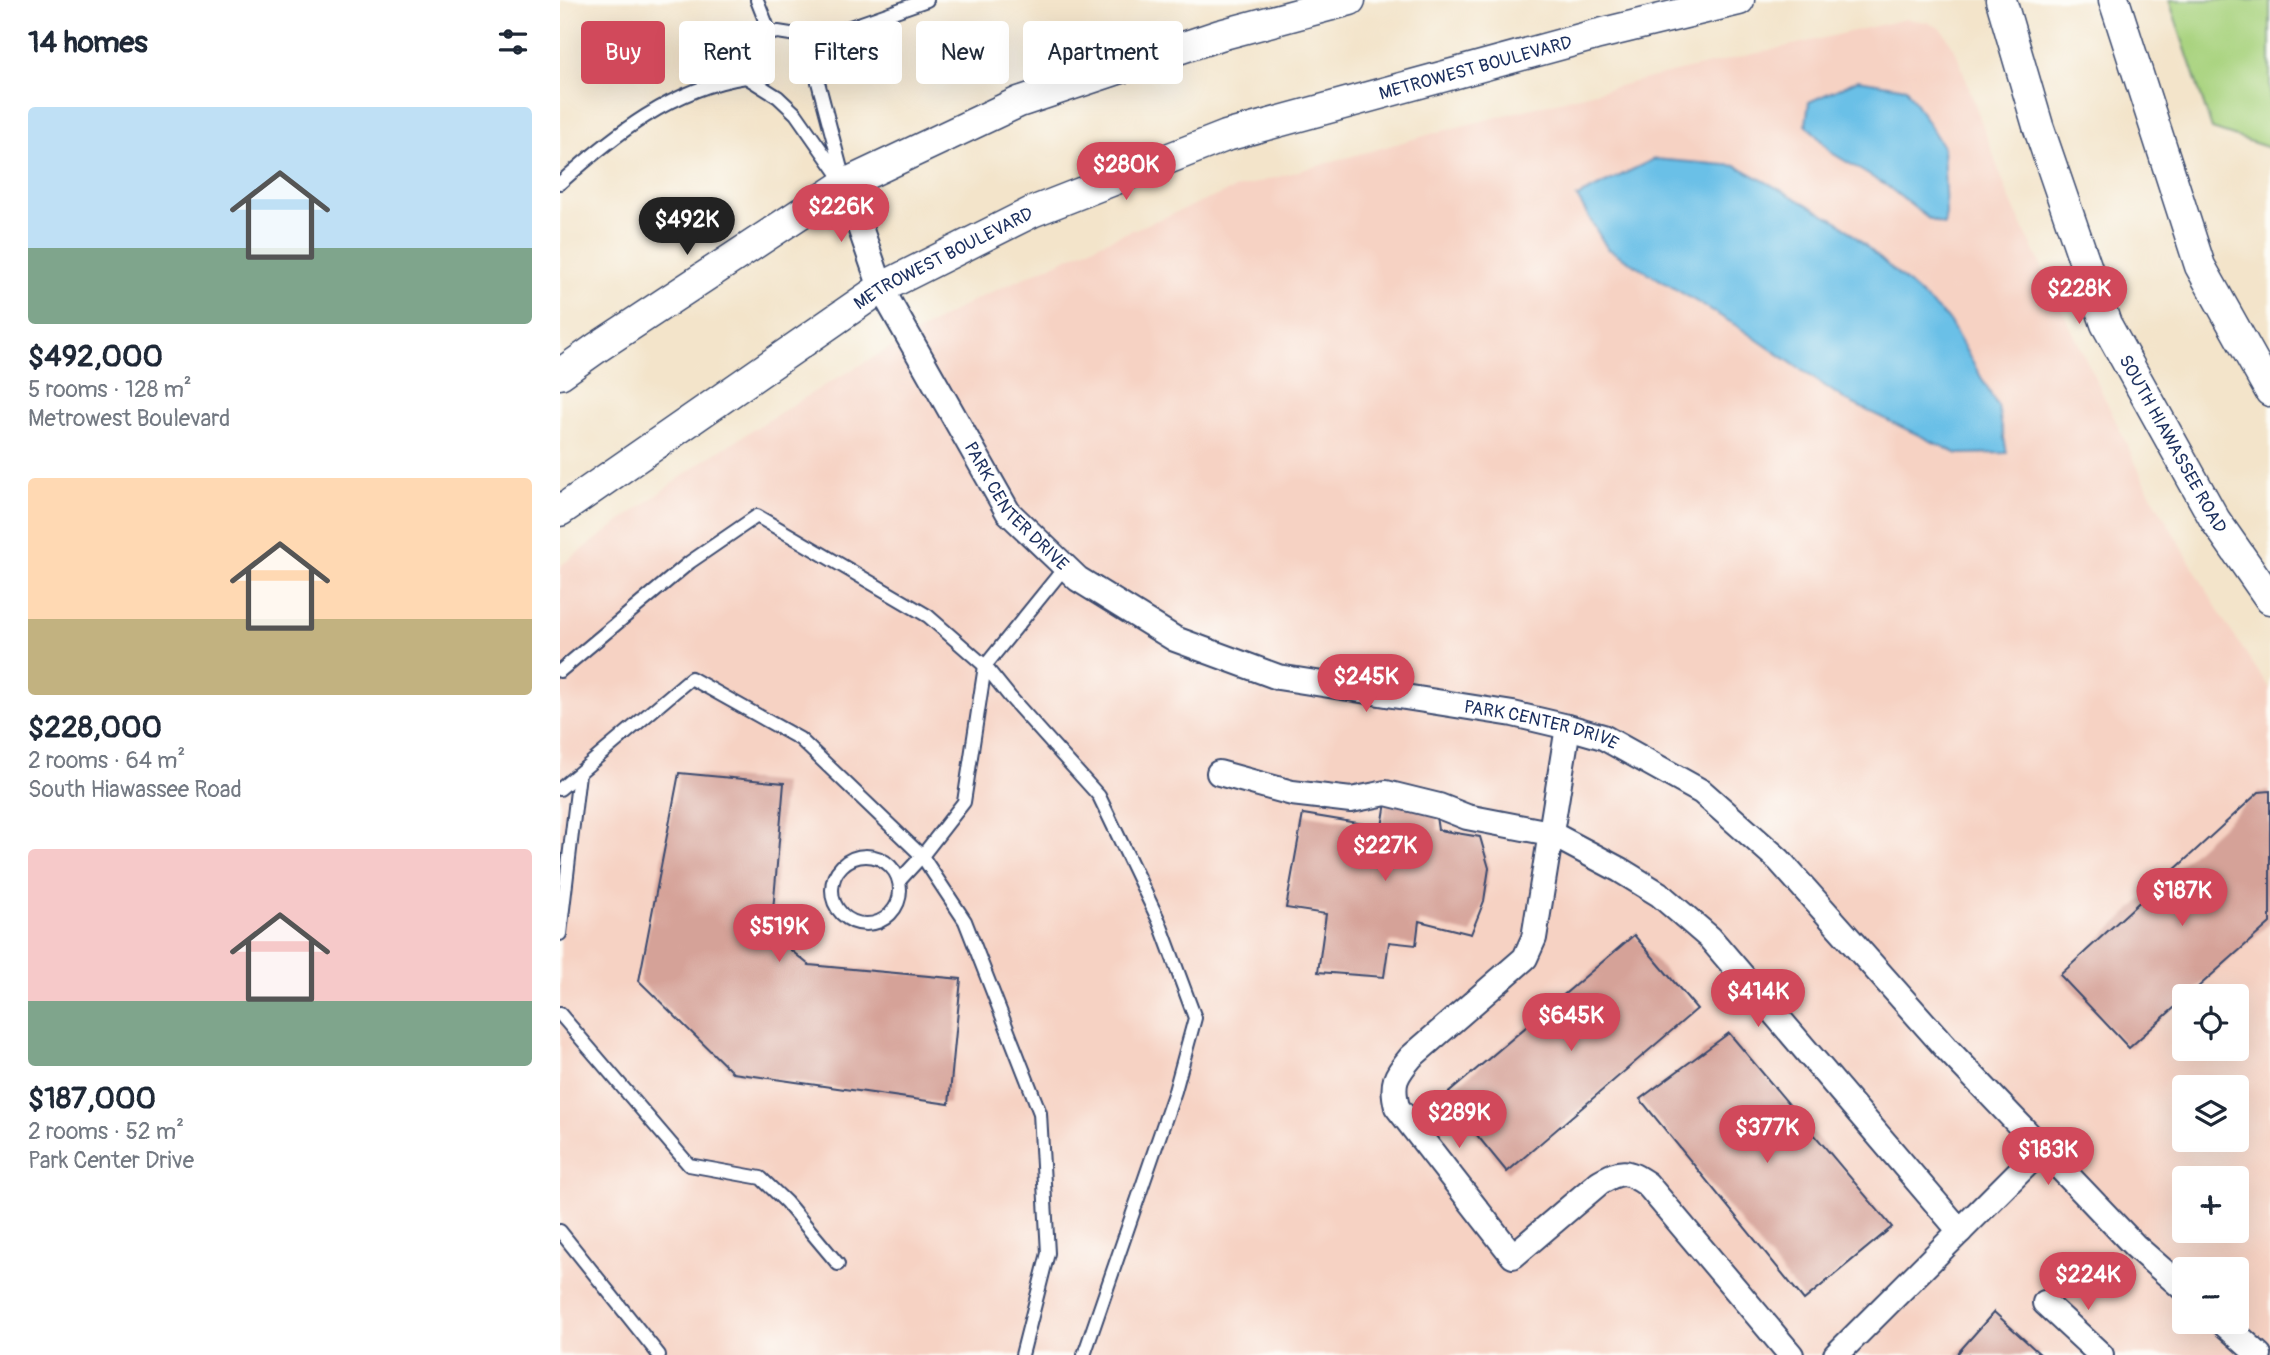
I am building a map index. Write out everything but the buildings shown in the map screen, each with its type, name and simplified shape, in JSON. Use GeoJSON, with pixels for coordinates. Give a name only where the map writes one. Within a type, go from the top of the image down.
{"type":"FeatureCollection","features":[{"type":"Feature","properties":{"kind":"street"},"geometry":{"type":"LineString","coordinates":[[560,374],[845,184],[1019,102],[1220,35],[1350,0]]}},
{"type":"Feature","properties":{"kind":"street","name":"METROWEST BOULEVARD"},"geometry":{"type":"LineString","coordinates":[[560,511],[881,288],[1032,212],[1226,136],[1595,35],[1739,0]]}},
{"type":"Feature","properties":{"kind":"street","name":"SOUTH HIAWASSEE ROAD"},"geometry":{"type":"LineString","coordinates":[[2001,0],[2038,126],[2106,324],[2216,520],[2270,599]]}},
{"type":"Feature","properties":{"kind":"street"},"geometry":{"type":"LineString","coordinates":[[2114,0],[2200,266],[2270,391]]}},
{"type":"Feature","properties":{"kind":"street","name":"PARK CENTER DRIVE"},"geometry":{"type":"LineString","coordinates":[[845,184],[881,288],[1008,512],[1077,579],[1175,639],[1278,677],[1513,714],[1568,727],[1603,737],[1702,792],[1779,860],[1947,1049],[2135,1246],[2172,1278]]}},
{"type":"Feature","properties":{"kind":"street"},"geometry":{"type":"LineString","coordinates":[[1568,727],[1534,938],[1525,958],[1411,1057],[1398,1073],[1393,1089],[1397,1107],[1513,1256],[1601,1182],[1617,1173],[1631,1173],[1647,1184],[1791,1355]]}},
{"type":"Feature","properties":{"kind":"street"},"geometry":{"type":"LineString","coordinates":[[1219,773],[1292,793],[1351,800],[1387,793],[1439,806],[1467,817],[1550,833],[1659,894],[1710,938],[1960,1231]]}},
{"type":"Feature","properties":{"kind":"street"},"geometry":{"type":"LineString","coordinates":[[1836,1355],[2042,1149]]}},
{"type":"Feature","properties":{"kind":"street"},"geometry":{"type":"LineString","coordinates":[[2045,1303],[2101,1355]]}},
{"type":"Feature","properties":{"kind":"street"},"geometry":{"type":"LineString","coordinates":[[2236,1334],[2259,1355]]}},
{"type":"Feature","properties":{"kind":"lane"},"geometry":{"type":"LineString","coordinates":[[757,0],[765,21]]}},
{"type":"Feature","properties":{"kind":"lane"},"geometry":{"type":"LineString","coordinates":[[867,21],[927,0]]}},
{"type":"Feature","properties":{"kind":"lane"},"geometry":{"type":"LineString","coordinates":[[560,183],[606,142],[667,102],[712,84]]}},
{"type":"Feature","properties":{"kind":"lane"},"geometry":{"type":"LineString","coordinates":[[757,84],[778,97],[796,114],[845,184]]}},
{"type":"Feature","properties":{"kind":"lane"},"geometry":{"type":"LineString","coordinates":[[819,84],[845,184]]}},
{"type":"Feature","properties":{"kind":"lane"},"geometry":{"type":"LineString","coordinates":[[560,671],[690,562],[757,516],[928,616],[985,666],[1099,796],[1159,921],[1195,1017],[1175,1091],[1084,1355]]}},
{"type":"Feature","properties":{"kind":"lane"},"geometry":{"type":"LineString","coordinates":[[899,881],[887,862],[865,855],[853,858],[836,873],[832,895],[843,915],[863,924],[873,924],[892,912],[898,903],[899,881],[964,802],[985,666],[1065,567]]}},
{"type":"Feature","properties":{"kind":"lane"},"geometry":{"type":"LineString","coordinates":[[560,789],[691,678],[800,739],[922,856],[965,921],[1040,1113],[1048,1253],[1022,1355]]}},
{"type":"Feature","properties":{"kind":"lane"},"geometry":{"type":"LineString","coordinates":[[560,934],[579,774]]}},
{"type":"Feature","properties":{"kind":"lane"},"geometry":{"type":"LineString","coordinates":[[560,1014],[689,1165],[761,1178],[786,1202],[838,1264]]}},
{"type":"Feature","properties":{"kind":"lane"},"geometry":{"type":"LineString","coordinates":[[560,1231],[659,1355]]}},
{"type":"Feature","properties":{"kind":"shaded area"},"geometry":{"type":"Polygon","coordinates":[[[1906,19],[1927,22],[1942,29],[1956,52],[2009,198],[2148,489],[2226,624],[2270,689],[2270,1355],[560,1355],[560,566],[703,461],[820,388],[972,301],[1108,240],[1231,190],[1442,131],[1662,75],[1906,19]]]}},
{"type":"Feature","properties":{"kind":"green space"},"geometry":{"type":"Polygon","coordinates":[[[2169,0],[2270,0],[2270,148],[2212,129],[2169,0]]]}},
{"type":"Feature","properties":{"kind":"water"},"geometry":{"type":"Polygon","coordinates":[[[1858,80],[1906,88],[1943,147],[1946,213],[1944,225],[1929,219],[1887,186],[1832,153],[1806,124],[1809,102],[1858,80]]]}},
{"type":"Feature","properties":{"kind":"water"},"geometry":{"type":"Polygon","coordinates":[[[1654,159],[1737,166],[1839,222],[1948,319],[1998,407],[2007,453],[1958,454],[1847,401],[1737,326],[1607,248],[1577,197],[1654,159]]]}}]}
